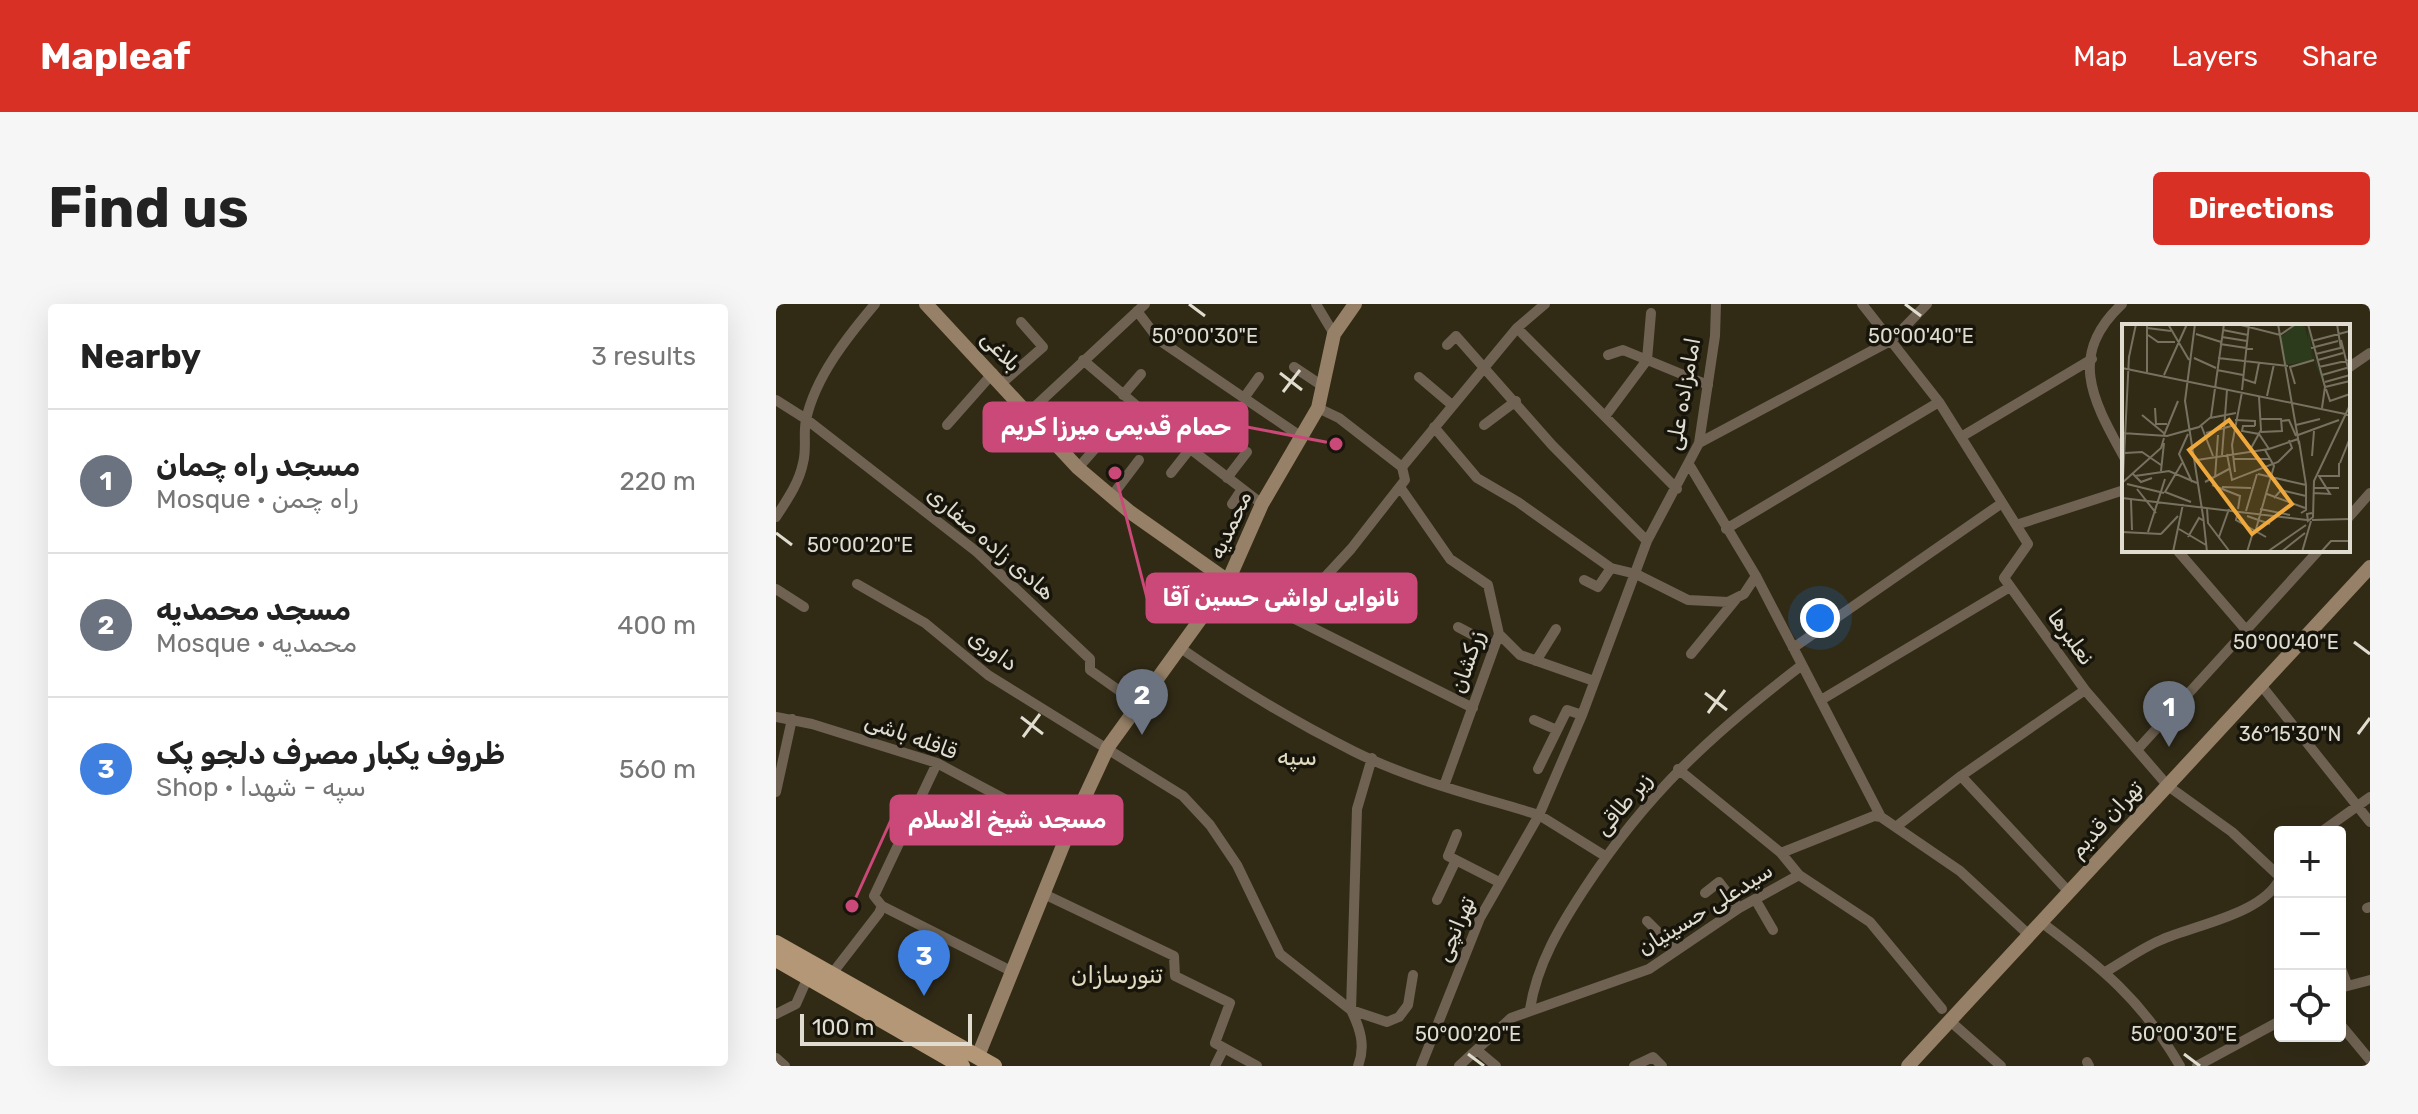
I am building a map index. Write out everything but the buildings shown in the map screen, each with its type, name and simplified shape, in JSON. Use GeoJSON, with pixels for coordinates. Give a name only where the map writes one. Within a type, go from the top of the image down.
{"type":"FeatureCollection","features":[{"type":"Feature","properties":{"kind":"main road"},"geometry":{"type":"LineString","coordinates":[[776,943],[994,1066]]}},
{"type":"Feature","properties":{"kind":"main road"},"geometry":{"type":"LineString","coordinates":[[776,959],[962,1066]]}},
{"type":"Feature","properties":{"kind":"street"},"geometry":{"type":"LineString","coordinates":[[776,517],[796,484],[804,461],[806,419],[836,355],[875,304]]}},
{"type":"Feature","properties":{"kind":"street"},"geometry":{"type":"LineString","coordinates":[[1316,304],[1334,334]]}},
{"type":"Feature","properties":{"kind":"street","name":"محمدیه"},"geometry":{"type":"LineString","coordinates":[[978,1056],[1068,833],[1108,747],[1228,581],[1262,504],[1318,408],[1334,334],[1355,304]]}},
{"type":"Feature","properties":{"kind":"street"},"geometry":{"type":"LineString","coordinates":[[1402,467],[1517,328],[1545,304]]}},
{"type":"Feature","properties":{"kind":"street","name":"امامزاده علی"},"geometry":{"type":"LineString","coordinates":[[1636,574],[1647,541],[1690,466],[1699,443],[1716,304]]}},
{"type":"Feature","properties":{"kind":"street"},"geometry":{"type":"LineString","coordinates":[[1821,700],[2010,587],[2004,578],[2028,544],[1939,402],[1862,304]]}},
{"type":"Feature","properties":{"kind":"street"},"geometry":{"type":"LineString","coordinates":[[1699,443],[1892,340],[1927,304]]}},
{"type":"Feature","properties":{"kind":"street"},"geometry":{"type":"LineString","coordinates":[[2122,304],[2108,317],[2093,341],[2092,359],[2092,398],[2122,453]]}},
{"type":"Feature","properties":{"kind":"street","name":"بلاغی"},"geometry":{"type":"LineString","coordinates":[[932,306],[1078,468],[1111,497],[1228,581]]}},
{"type":"Feature","properties":{"kind":"street"},"geometry":{"type":"LineString","coordinates":[[1027,414],[1141,308],[1159,340],[1300,436]]}},
{"type":"Feature","properties":{"kind":"street"},"geometry":{"type":"LineString","coordinates":[[1606,415],[1647,360],[1651,313]]}},
{"type":"Feature","properties":{"kind":"street"},"geometry":{"type":"LineString","coordinates":[[947,425],[998,378],[1043,347],[1021,322]]}},
{"type":"Feature","properties":{"kind":"street"},"geometry":{"type":"LineString","coordinates":[[1517,328],[1677,489]]}},
{"type":"Feature","properties":{"kind":"street"},"geometry":{"type":"LineString","coordinates":[[1447,345],[1456,336],[1487,366],[1552,445],[1647,541]]}},
{"type":"Feature","properties":{"kind":"street"},"geometry":{"type":"LineString","coordinates":[[1608,355],[1623,350],[1708,385]]}},
{"type":"Feature","properties":{"kind":"street"},"geometry":{"type":"LineString","coordinates":[[2350,367],[2370,353]]}},
{"type":"Feature","properties":{"kind":"street"},"geometry":{"type":"LineString","coordinates":[[1961,437],[2092,359]]}},
{"type":"Feature","properties":{"kind":"street"},"geometry":{"type":"LineString","coordinates":[[1083,360],[1169,433],[1262,504]]}},
{"type":"Feature","properties":{"kind":"street"},"geometry":{"type":"LineString","coordinates":[[1294,367],[1324,387]]}},
{"type":"Feature","properties":{"kind":"street"},"geometry":{"type":"LineString","coordinates":[[1123,395],[1141,374]]}},
{"type":"Feature","properties":{"kind":"street"},"geometry":{"type":"LineString","coordinates":[[1244,398],[1259,377]]}},
{"type":"Feature","properties":{"kind":"street"},"geometry":{"type":"LineString","coordinates":[[1419,377],[1452,405]]}},
{"type":"Feature","properties":{"kind":"street"},"geometry":{"type":"LineString","coordinates":[[776,400],[806,419]]}},
{"type":"Feature","properties":{"kind":"street"},"geometry":{"type":"LineString","coordinates":[[1484,425],[1516,401]]}},
{"type":"Feature","properties":{"kind":"street"},"geometry":{"type":"LineString","coordinates":[[1726,529],[1939,402]]}},
{"type":"Feature","properties":{"kind":"street"},"geometry":{"type":"LineString","coordinates":[[1289,616],[1351,549],[1405,480],[1402,467],[1339,418],[1318,408]]}},
{"type":"Feature","properties":{"kind":"street"},"geometry":{"type":"LineString","coordinates":[[1169,433],[1186,414]]}},
{"type":"Feature","properties":{"kind":"street","name":"هادی زاده صفاری"},"geometry":{"type":"LineString","coordinates":[[806,419],[977,552],[1090,659],[1090,670],[1138,704]]}},
{"type":"Feature","properties":{"kind":"street"},"geometry":{"type":"LineString","coordinates":[[1434,427],[1477,478],[1518,502],[1611,568],[1636,574],[1688,600],[1728,602],[1744,594],[1756,576]]}},
{"type":"Feature","properties":{"kind":"street"},"geometry":{"type":"LineString","coordinates":[[1078,468],[1107,435]]}},
{"type":"Feature","properties":{"kind":"street"},"geometry":{"type":"LineString","coordinates":[[1171,473],[1190,449]]}},
{"type":"Feature","properties":{"kind":"street"},"geometry":{"type":"LineString","coordinates":[[1227,478],[1247,452]]}},
{"type":"Feature","properties":{"kind":"street"},"geometry":{"type":"LineString","coordinates":[[1111,497],[1139,460]]}},
{"type":"Feature","properties":{"kind":"street"},"geometry":{"type":"LineString","coordinates":[[1690,466],[1756,576],[1881,817]]}},
{"type":"Feature","properties":{"kind":"street","name":"زرکشان"},"geometry":{"type":"LineString","coordinates":[[1400,487],[1450,559],[1488,585],[1499,634],[1444,786]]}},
{"type":"Feature","properties":{"kind":"street"},"geometry":{"type":"LineString","coordinates":[[1232,504],[1242,489]]}},
{"type":"Feature","properties":{"kind":"street"},"geometry":{"type":"LineString","coordinates":[[2016,525],[2122,491]]}},
{"type":"Feature","properties":{"kind":"street"},"geometry":{"type":"LineString","coordinates":[[2350,516],[2370,493]]}},
{"type":"Feature","properties":{"kind":"street"},"geometry":{"type":"LineString","coordinates":[[1793,648],[2002,503]]}},
{"type":"Feature","properties":{"kind":"street"},"geometry":{"type":"LineString","coordinates":[[2179,552],[2246,630]]}},
{"type":"Feature","properties":{"kind":"street"},"geometry":{"type":"LineString","coordinates":[[2137,750],[2317,552]]}},
{"type":"Feature","properties":{"kind":"street","name":"تهران قدیم"},"geometry":{"type":"LineString","coordinates":[[1908,1066],[1946,1015],[2029,935],[2370,567]]}},
{"type":"Feature","properties":{"kind":"street"},"geometry":{"type":"LineString","coordinates":[[1584,580],[1598,587],[1611,568]]}},
{"type":"Feature","properties":{"kind":"street","name":"تهرانچی"},"geometry":{"type":"LineString","coordinates":[[1421,1066],[1480,918],[1539,815],[1582,715],[1636,574]]}},
{"type":"Feature","properties":{"kind":"street"},"geometry":{"type":"LineString","coordinates":[[1228,581],[1289,616],[1473,708]]}},
{"type":"Feature","properties":{"kind":"street","name":"داوری"},"geometry":{"type":"LineString","coordinates":[[857,584],[925,623],[988,675],[1183,796],[1210,825],[1237,865],[1280,954],[1351,1010]]}},
{"type":"Feature","properties":{"kind":"street","name":"نعلبرها"},"geometry":{"type":"LineString","coordinates":[[2010,587],[2085,690],[2168,786],[2232,832],[2274,872]]}},
{"type":"Feature","properties":{"kind":"street"},"geometry":{"type":"LineString","coordinates":[[776,589],[804,607]]}},
{"type":"Feature","properties":{"kind":"street"},"geometry":{"type":"LineString","coordinates":[[1691,654],[1737,598]]}},
{"type":"Feature","properties":{"kind":"street"},"geometry":{"type":"LineString","coordinates":[[1458,627],[1494,646]]}},
{"type":"Feature","properties":{"kind":"street"},"geometry":{"type":"LineString","coordinates":[[1536,661],[1556,629]]}},
{"type":"Feature","properties":{"kind":"street"},"geometry":{"type":"LineString","coordinates":[[1499,634],[1520,655],[1594,681]]}},
{"type":"Feature","properties":{"kind":"street"},"geometry":{"type":"LineString","coordinates":[[1179,647],[1244,693],[1372,758],[1444,786],[1539,815],[1605,856]]}},
{"type":"Feature","properties":{"kind":"street","name":"زیر طاقی"},"geometry":{"type":"LineString","coordinates":[[1530,1009],[1539,969],[1569,911],[1635,815],[1726,723],[1802,665]]}},
{"type":"Feature","properties":{"kind":"street"},"geometry":{"type":"LineString","coordinates":[[2261,685],[2370,822]]}},
{"type":"Feature","properties":{"kind":"street"},"geometry":{"type":"LineString","coordinates":[[1897,826],[1961,776],[2085,690]]}},
{"type":"Feature","properties":{"kind":"street"},"geometry":{"type":"LineString","coordinates":[[1538,769],[1567,710],[1582,715]]}},
{"type":"Feature","properties":{"kind":"street","name":"قافله باشی"},"geometry":{"type":"LineString","coordinates":[[776,717],[792,719],[937,763],[1068,833]]}},
{"type":"Feature","properties":{"kind":"street"},"geometry":{"type":"LineString","coordinates":[[776,792],[792,719]]}},
{"type":"Feature","properties":{"kind":"street"},"geometry":{"type":"LineString","coordinates":[[1534,720],[1557,730]]}},
{"type":"Feature","properties":{"kind":"street"},"geometry":{"type":"LineString","coordinates":[[1358,1066],[1362,1057],[1361,1030],[1351,1010],[1357,809],[1372,758]]}},
{"type":"Feature","properties":{"kind":"street"},"geometry":{"type":"LineString","coordinates":[[937,763],[874,896],[882,906],[1013,972]]}},
{"type":"Feature","properties":{"kind":"street"},"geometry":{"type":"LineString","coordinates":[[1678,769],[1781,853],[1799,875]]}},
{"type":"Feature","properties":{"kind":"street"},"geometry":{"type":"LineString","coordinates":[[1961,776],[2069,892]]}},
{"type":"Feature","properties":{"kind":"street"},"geometry":{"type":"LineString","coordinates":[[2330,826],[2370,797]]}},
{"type":"Feature","properties":{"kind":"street"},"geometry":{"type":"LineString","coordinates":[[1781,853],[1874,816],[1881,817],[1960,871],[2029,935]]}},
{"type":"Feature","properties":{"kind":"street"},"geometry":{"type":"LineString","coordinates":[[1457,834],[1448,856],[1499,882]]}},
{"type":"Feature","properties":{"kind":"street"},"geometry":{"type":"LineString","coordinates":[[1437,900],[1456,860]]}},
{"type":"Feature","properties":{"kind":"street","name":"سیدعلی حسینیان"},"geometry":{"type":"LineString","coordinates":[[1459,1066],[1511,1018],[1649,969],[1739,908],[1799,875],[1870,922],[1946,1015],[2001,1066]]}},
{"type":"Feature","properties":{"kind":"street"},"geometry":{"type":"LineString","coordinates":[[1705,893],[1719,882],[1739,908]]}},
{"type":"Feature","properties":{"kind":"street"},"geometry":{"type":"LineString","coordinates":[[2107,971],[2160,940],[2254,905],[2274,889]]}},
{"type":"Feature","properties":{"kind":"street"},"geometry":{"type":"LineString","coordinates":[[1044,894],[1174,956],[1175,976],[1230,1003],[1215,1043],[1257,1066]]}},
{"type":"Feature","properties":{"kind":"street"},"geometry":{"type":"LineString","coordinates":[[1755,899],[1773,930]]}},
{"type":"Feature","properties":{"kind":"street"},"geometry":{"type":"LineString","coordinates":[[831,975],[882,906]]}},
{"type":"Feature","properties":{"kind":"street"},"geometry":{"type":"LineString","coordinates":[[1647,921],[1676,950]]}},
{"type":"Feature","properties":{"kind":"street"},"geometry":{"type":"LineString","coordinates":[[2041,922],[2107,971],[2121,991],[2156,1024],[2180,1066]]}},
{"type":"Feature","properties":{"kind":"street"},"geometry":{"type":"LineString","coordinates":[[1351,1010],[1387,1022],[1399,1017],[1408,1005],[1413,975]]}},
{"type":"Feature","properties":{"kind":"street"},"geometry":{"type":"LineString","coordinates":[[776,1014],[796,1004],[808,977]]}},
{"type":"Feature","properties":{"kind":"street"},"geometry":{"type":"LineString","coordinates":[[2346,986],[2370,980]]}},
{"type":"Feature","properties":{"kind":"street"},"geometry":{"type":"LineString","coordinates":[[2203,1065],[2274,1024]]}},
{"type":"Feature","properties":{"kind":"street"},"geometry":{"type":"LineString","coordinates":[[2346,1031],[2370,1060]]}},
{"type":"Feature","properties":{"kind":"street"},"geometry":{"type":"LineString","coordinates":[[1215,1066],[1224,1048]]}},
{"type":"Feature","properties":{"kind":"street"},"geometry":{"type":"LineString","coordinates":[[1478,1051],[1496,1066]]}},
{"type":"Feature","properties":{"kind":"street"},"geometry":{"type":"LineString","coordinates":[[1634,1066],[1653,1057],[1662,1066]]}},
{"type":"Feature","properties":{"kind":"street"},"geometry":{"type":"LineString","coordinates":[[776,1058],[785,1066]]}},
{"type":"Feature","properties":{"kind":"place","name":"حمام قدیمی میرزا کریم"},"geometry":{"type":"Point","coordinates":[1336,444]}},
{"type":"Feature","properties":{"kind":"place","name":"نانوایی لواشی حسین آقا"},"geometry":{"type":"Point","coordinates":[1115,473]}},
{"type":"Feature","properties":{"kind":"place","name":"مسجد محمدیه"},"geometry":{"type":"Point","coordinates":[1142,735]}},
{"type":"Feature","properties":{"kind":"place","name":"مسجد راه چمان"},"geometry":{"type":"Point","coordinates":[2169,747]}},
{"type":"Feature","properties":{"kind":"place","name":"مسجد شیخ الاسلام"},"geometry":{"type":"Point","coordinates":[852,906]}},
{"type":"Feature","properties":{"kind":"place","name":"ظروف یکبار مصرف دلجو پک"},"geometry":{"type":"Point","coordinates":[924,996]}},
{"type":"Feature","properties":{"kind":"district","name":"سپه"},"geometry":{"type":"Point","coordinates":[1297,757]}},
{"type":"Feature","properties":{"kind":"district","name":"تنورسازان"},"geometry":{"type":"Point","coordinates":[1117,975]}}]}
